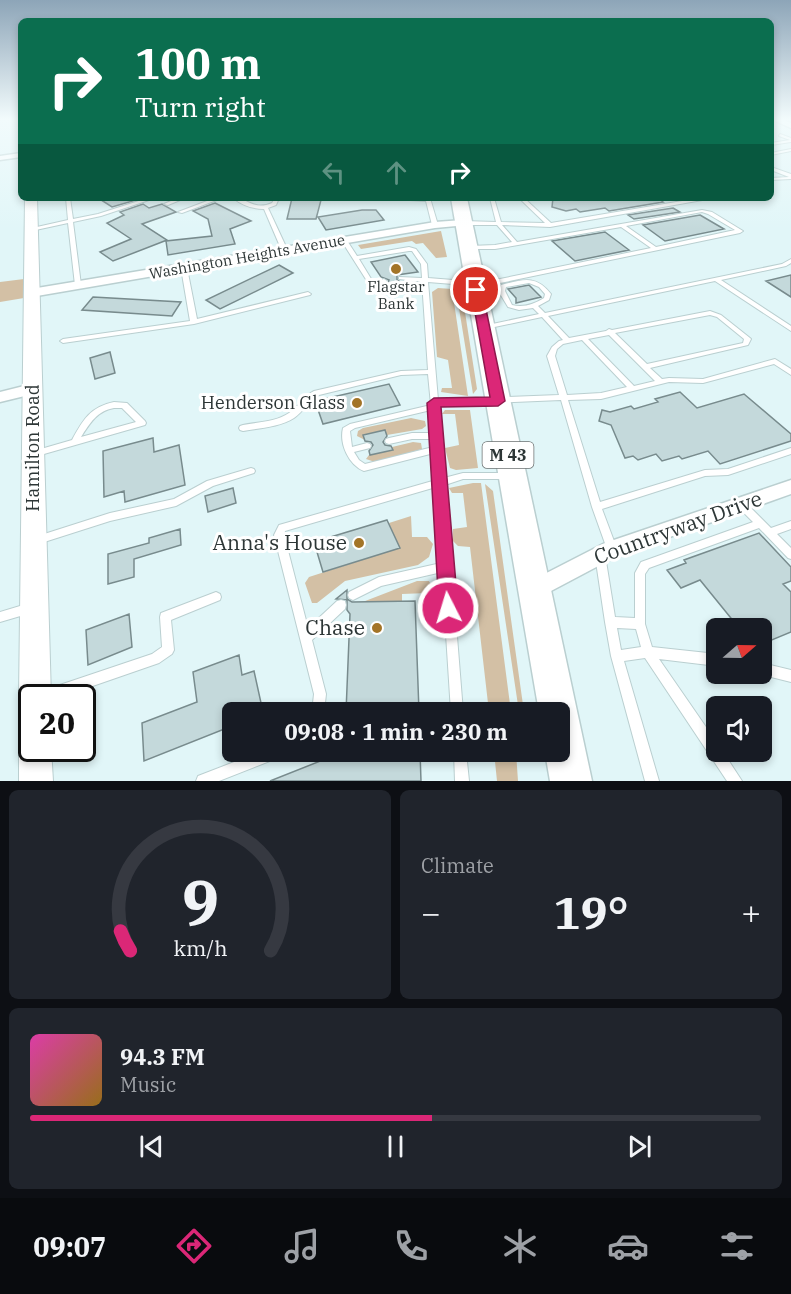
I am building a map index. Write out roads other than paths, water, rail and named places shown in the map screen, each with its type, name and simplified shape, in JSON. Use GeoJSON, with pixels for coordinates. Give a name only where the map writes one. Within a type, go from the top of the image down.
{"type":"FeatureCollection","features":[{"type":"Feature","properties":{"kind":"main road","name":"M 43"},"geometry":{"type":"LineString","coordinates":[[464,223],[484,287],[484,328],[556,702]]}},
{"type":"Feature","properties":{"kind":"main road"},"geometry":{"type":"LineString","coordinates":[[567,762],[571,781]]}},
{"type":"Feature","properties":{"kind":"street"},"geometry":{"type":"LineString","coordinates":[[0,158],[18,155]]}},
{"type":"Feature","properties":{"kind":"street","name":"Hamilton Road"},"geometry":{"type":"LineString","coordinates":[[31,201],[35,684]]}},
{"type":"Feature","properties":{"kind":"street","name":"Washington Heights Avenue"},"geometry":{"type":"LineString","coordinates":[[31,293],[435,225],[464,223]]}},
{"type":"Feature","properties":{"kind":"street"},"geometry":{"type":"LineString","coordinates":[[0,398],[32,389]]}},
{"type":"Feature","properties":{"kind":"street","name":"Countryway Drive"},"geometry":{"type":"LineString","coordinates":[[534,590],[606,552],[791,486]]}},
{"type":"Feature","properties":{"kind":"street"},"geometry":{"type":"LineString","coordinates":[[35,762],[36,781]]}},
{"type":"Feature","properties":{"kind":"lane"},"geometry":{"type":"LineString","coordinates":[[774,169],[790,176]]}},
{"type":"Feature","properties":{"kind":"lane"},"geometry":{"type":"LineString","coordinates":[[774,179],[790,176]]}},
{"type":"Feature","properties":{"kind":"lane"},"geometry":{"type":"LineString","coordinates":[[68,201],[78,285]]}},
{"type":"Feature","properties":{"kind":"lane"},"geometry":{"type":"LineString","coordinates":[[31,229],[70,222],[143,201]]}},
{"type":"Feature","properties":{"kind":"lane"},"geometry":{"type":"LineString","coordinates":[[166,204],[174,201]]}},
{"type":"Feature","properties":{"kind":"lane"},"geometry":{"type":"LineString","coordinates":[[180,212],[211,201]]}},
{"type":"Feature","properties":{"kind":"lane"},"geometry":{"type":"LineString","coordinates":[[241,201],[254,207],[266,207],[276,201]]}},
{"type":"Feature","properties":{"kind":"lane"},"geometry":{"type":"LineString","coordinates":[[429,201],[435,225]]}},
{"type":"Feature","properties":{"kind":"lane"},"geometry":{"type":"LineString","coordinates":[[493,201],[498,222],[515,242]]}},
{"type":"Feature","properties":{"kind":"lane"},"geometry":{"type":"LineString","coordinates":[[524,201],[550,225]]}},
{"type":"Feature","properties":{"kind":"lane"},"geometry":{"type":"LineString","coordinates":[[674,201],[678,203]]}},
{"type":"Feature","properties":{"kind":"lane"},"geometry":{"type":"LineString","coordinates":[[464,223],[550,225],[690,201]]}},
{"type":"Feature","properties":{"kind":"lane"},"geometry":{"type":"LineString","coordinates":[[266,207],[285,250]]}},
{"type":"Feature","properties":{"kind":"lane"},"geometry":{"type":"LineString","coordinates":[[464,223],[495,247],[597,227],[702,211],[710,213],[740,231],[508,279],[484,287]]}},
{"type":"Feature","properties":{"kind":"lane"},"geometry":{"type":"LineString","coordinates":[[622,225],[656,249]]}},
{"type":"Feature","properties":{"kind":"lane"},"geometry":{"type":"LineString","coordinates":[[344,240],[375,290],[380,292],[405,287],[411,279]]}},
{"type":"Feature","properties":{"kind":"lane"},"geometry":{"type":"LineString","coordinates":[[355,258],[412,249],[424,263],[430,372],[456,702]]}},
{"type":"Feature","properties":{"kind":"lane"},"geometry":{"type":"LineString","coordinates":[[484,328],[717,280],[784,265],[791,261]]}},
{"type":"Feature","properties":{"kind":"lane"},"geometry":{"type":"LineString","coordinates":[[184,268],[194,322]]}},
{"type":"Feature","properties":{"kind":"lane"},"geometry":{"type":"LineString","coordinates":[[401,278],[484,287],[525,281],[536,283],[545,290],[548,296],[545,301],[534,305],[512,307],[484,287]]}},
{"type":"Feature","properties":{"kind":"lane"},"geometry":{"type":"LineString","coordinates":[[717,280],[791,329]]}},
{"type":"Feature","properties":{"kind":"lane"},"geometry":{"type":"LineString","coordinates":[[371,284],[384,281]]}},
{"type":"Feature","properties":{"kind":"lane"},"geometry":{"type":"LineString","coordinates":[[63,341],[194,322],[308,294]]}},
{"type":"Feature","properties":{"kind":"lane"},"geometry":{"type":"LineString","coordinates":[[534,305],[568,341]]}},
{"type":"Feature","properties":{"kind":"lane"},"geometry":{"type":"LineString","coordinates":[[645,367],[746,344],[748,339],[719,316],[710,313],[609,331],[568,341],[554,348],[551,356],[597,507],[606,552],[610,622],[617,656],[652,781]]}},
{"type":"Feature","properties":{"kind":"lane"},"geometry":{"type":"LineString","coordinates":[[609,331],[660,382]]}},
{"type":"Feature","properties":{"kind":"lane"},"geometry":{"type":"LineString","coordinates":[[583,337],[633,389]]}},
{"type":"Feature","properties":{"kind":"lane"},"geometry":{"type":"LineString","coordinates":[[437,449],[364,468],[357,465],[345,435],[349,428],[434,405],[601,396],[669,380],[702,381],[775,361],[791,373]]}},
{"type":"Feature","properties":{"kind":"lane"},"geometry":{"type":"LineString","coordinates":[[243,428],[287,418],[295,413],[307,398],[316,393],[401,373],[430,372]]}},
{"type":"Feature","properties":{"kind":"lane"},"geometry":{"type":"LineString","coordinates":[[33,455],[74,443],[131,426],[142,423],[124,405],[97,411],[90,416],[74,443]]}},
{"type":"Feature","properties":{"kind":"lane"},"geometry":{"type":"LineString","coordinates":[[389,441],[412,436],[436,436]]}},
{"type":"Feature","properties":{"kind":"lane"},"geometry":{"type":"LineString","coordinates":[[351,450],[367,446]]}},
{"type":"Feature","properties":{"kind":"lane"},"geometry":{"type":"LineString","coordinates":[[597,507],[705,472],[728,472],[791,451]]}},
{"type":"Feature","properties":{"kind":"lane"},"geometry":{"type":"LineString","coordinates":[[33,541],[110,517],[176,502],[210,483],[251,471]]}},
{"type":"Feature","properties":{"kind":"lane"},"geometry":{"type":"LineString","coordinates":[[319,702],[320,694],[279,535],[282,528],[440,482],[472,476],[512,476]]}},
{"type":"Feature","properties":{"kind":"lane"},"geometry":{"type":"LineString","coordinates":[[741,504],[791,555]]}},
{"type":"Feature","properties":{"kind":"lane"},"geometry":{"type":"LineString","coordinates":[[735,781],[648,652],[640,624],[640,573],[645,565],[760,524]]}},
{"type":"Feature","properties":{"kind":"lane"},"geometry":{"type":"LineString","coordinates":[[769,533],[791,525]]}},
{"type":"Feature","properties":{"kind":"lane"},"geometry":{"type":"LineString","coordinates":[[353,595],[379,582],[445,567]]}},
{"type":"Feature","properties":{"kind":"lane"},"geometry":{"type":"LineString","coordinates":[[82,684],[155,659],[168,650],[165,617],[216,597]]}},
{"type":"Feature","properties":{"kind":"lane"},"geometry":{"type":"LineString","coordinates":[[306,638],[341,605]]}},
{"type":"Feature","properties":{"kind":"lane"},"geometry":{"type":"LineString","coordinates":[[0,617],[34,607]]}},
{"type":"Feature","properties":{"kind":"lane"},"geometry":{"type":"LineString","coordinates":[[610,622],[640,624]]}},
{"type":"Feature","properties":{"kind":"lane"},"geometry":{"type":"LineString","coordinates":[[617,656],[648,652],[706,659]]}},
{"type":"Feature","properties":{"kind":"lane"},"geometry":{"type":"LineString","coordinates":[[772,671],[791,676]]}},
{"type":"Feature","properties":{"kind":"lane"},"geometry":{"type":"LineString","coordinates":[[202,781],[250,762]]}},
{"type":"Feature","properties":{"kind":"lane"},"geometry":{"type":"LineString","coordinates":[[461,762],[462,781]]}},
{"type":"Feature","properties":{"kind":"place","name":"Flagstar Bank"},"geometry":{"type":"Point","coordinates":[396,269]}},
{"type":"Feature","properties":{"kind":"place","name":"Henderson Glass"},"geometry":{"type":"Point","coordinates":[357,403]}},
{"type":"Feature","properties":{"kind":"place","name":"Anna's House"},"geometry":{"type":"Point","coordinates":[359,543]}},
{"type":"Feature","properties":{"kind":"place","name":"Chase"},"geometry":{"type":"Point","coordinates":[377,628]}}]}
